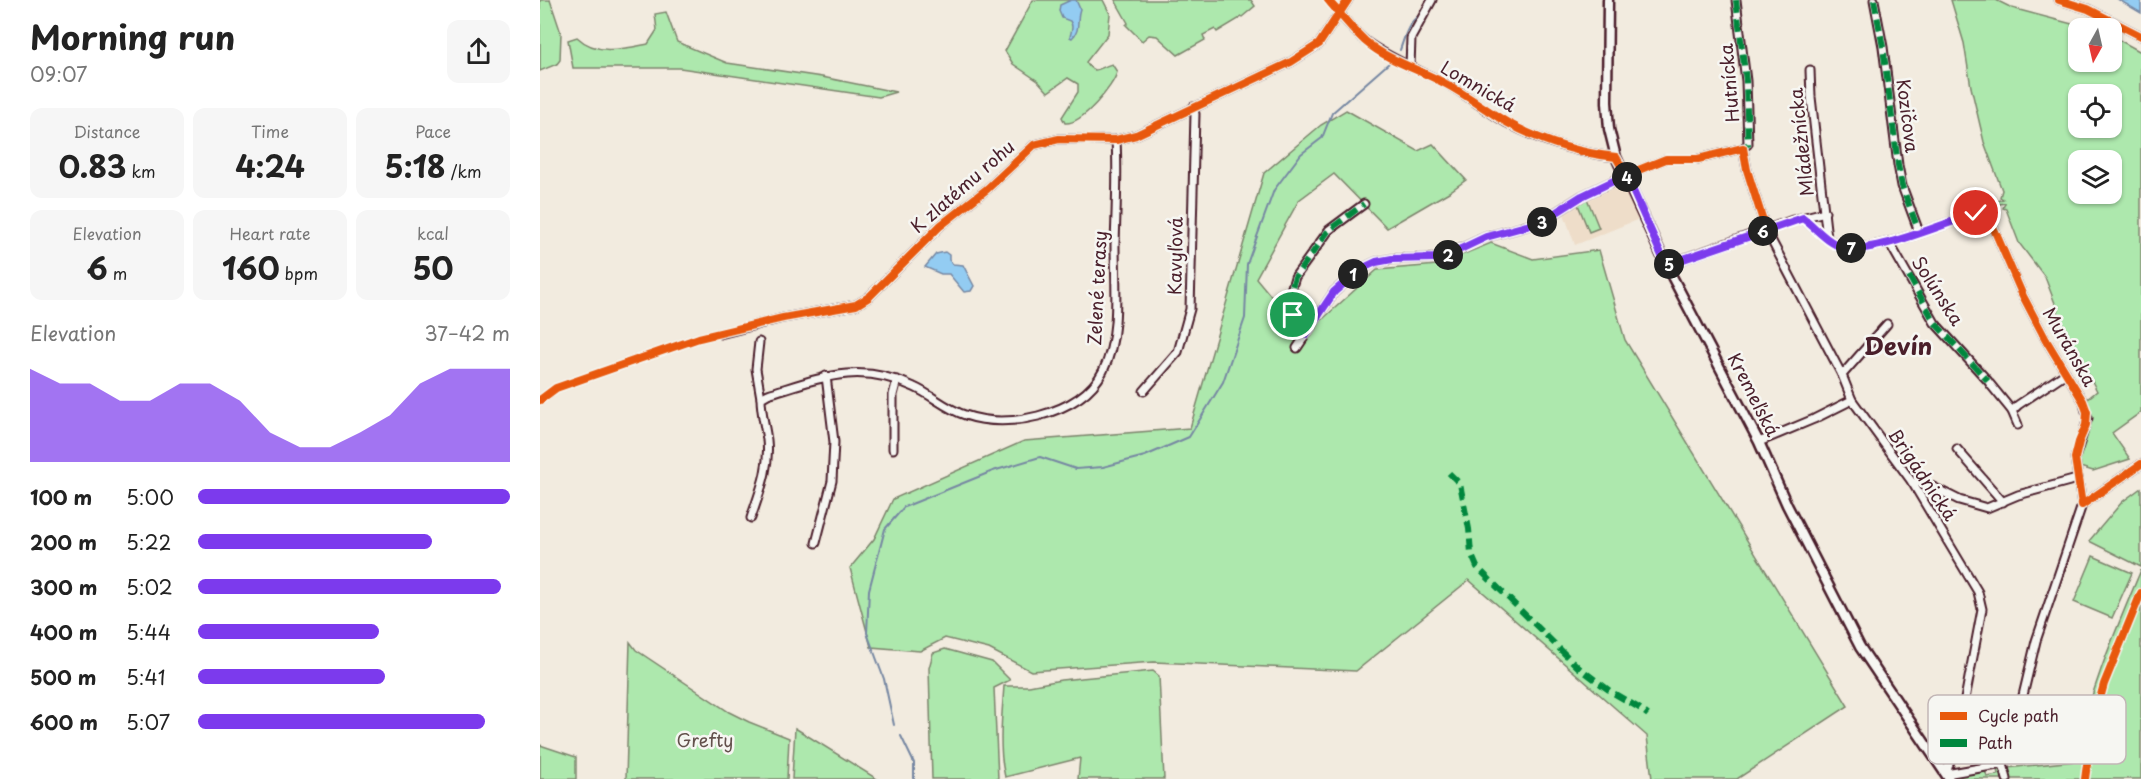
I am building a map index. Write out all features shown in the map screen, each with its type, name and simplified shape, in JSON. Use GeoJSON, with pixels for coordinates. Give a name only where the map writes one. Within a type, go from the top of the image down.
{"type":"FeatureCollection","features":[{"type":"Feature","properties":{"kind":"street","name":"K zlatému rohu"},"geometry":{"type":"LineString","coordinates":[[720,334],[783,318],[856,305],[869,297],[940,226],[987,189],[1034,145],[1059,139],[1116,140],[1136,135],[1291,62],[1313,48],[1319,44],[1348,0]]}},
{"type":"Feature","properties":{"kind":"street"},"geometry":{"type":"LineString","coordinates":[[1410,67],[1411,38],[1432,0]]}},
{"type":"Feature","properties":{"kind":"street","name":"Kremeľská"},"geometry":{"type":"LineString","coordinates":[[1608,0],[1606,102],[1609,129],[1616,157],[1666,265],[1759,442],[1786,505],[1860,647],[1928,746]]}},
{"type":"Feature","properties":{"kind":"street","name":"Hutnícka"},"geometry":{"type":"LineString","coordinates":[[1736,0],[1749,117],[1748,144],[1743,148],[1747,170],[1766,230]]}},
{"type":"Feature","properties":{"kind":"street","name":"Kozičova"},"geometry":{"type":"LineString","coordinates":[[1874,0],[1883,47],[1898,165],[1902,186],[1918,232]]}},
{"type":"Feature","properties":{"kind":"street"},"geometry":{"type":"LineString","coordinates":[[2059,0],[2088,9],[2141,36]]}},
{"type":"Feature","properties":{"kind":"street","name":"Lomnická"},"geometry":{"type":"LineString","coordinates":[[1339,13],[1366,41],[1410,67],[1446,84],[1533,136],[1598,155],[1616,157]]}},
{"type":"Feature","properties":{"kind":"street","name":"Mládežnícka"},"geometry":{"type":"LineString","coordinates":[[1810,70],[1810,97],[1827,238]]}},
{"type":"Feature","properties":{"kind":"street","name":"Kavyľová"},"geometry":{"type":"LineString","coordinates":[[1144,391],[1178,352],[1190,309],[1195,114],[1193,107]]}},
{"type":"Feature","properties":{"kind":"street","name":"Zelené terasy"},"geometry":{"type":"LineString","coordinates":[[761,398],[826,376],[845,373],[869,374],[897,380],[919,389],[946,407],[983,419],[1006,421],[1032,418],[1065,408],[1092,387],[1102,373],[1113,340],[1116,140]]}},
{"type":"Feature","properties":{"kind":"street"},"geometry":{"type":"LineString","coordinates":[[1297,348],[1334,292],[1359,270],[1376,262],[1446,256],[1486,237],[1541,222],[1582,196],[1666,159],[1698,159],[1743,148]]}},
{"type":"Feature","properties":{"kind":"street"},"geometry":{"type":"LineString","coordinates":[[1306,334],[1288,306],[1295,277],[1329,230],[1364,204]]}},
{"type":"Feature","properties":{"kind":"street","name":"Mládežnícka"},"geometry":{"type":"LineString","coordinates":[[1666,265],[1825,212]]}},
{"type":"Feature","properties":{"kind":"street","name":"Muránska"},"geometry":{"type":"LineString","coordinates":[[1918,232],[1983,212],[1987,213],[2023,296],[2087,412],[2086,425],[2075,458],[2082,505],[2036,641],[2023,695]]}},
{"type":"Feature","properties":{"kind":"street"},"geometry":{"type":"LineString","coordinates":[[1803,218],[1827,238],[1846,248],[1889,242],[1918,232]]}},
{"type":"Feature","properties":{"kind":"street","name":"Brigádnická"},"geometry":{"type":"LineString","coordinates":[[1766,230],[1842,375],[1852,400],[1912,483],[1978,592],[1982,609],[1966,695]]}},
{"type":"Feature","properties":{"kind":"street","name":"Solúnska"},"geometry":{"type":"LineString","coordinates":[[1889,242],[1935,323],[2012,411],[2018,425]]}},
{"type":"Feature","properties":{"kind":"street"},"geometry":{"type":"LineString","coordinates":[[1842,375],[1887,324]]}},
{"type":"Feature","properties":{"kind":"street"},"geometry":{"type":"LineString","coordinates":[[751,518],[767,472],[767,439],[756,369],[759,342]]}},
{"type":"Feature","properties":{"kind":"street"},"geometry":{"type":"LineString","coordinates":[[2012,411],[2066,373]]}},
{"type":"Feature","properties":{"kind":"street"},"geometry":{"type":"LineString","coordinates":[[816,543],[832,481],[834,442],[826,376]]}},
{"type":"Feature","properties":{"kind":"street"},"geometry":{"type":"LineString","coordinates":[[893,449],[893,395],[897,380]]}},
{"type":"Feature","properties":{"kind":"street"},"geometry":{"type":"LineString","coordinates":[[1759,442],[1814,420],[1852,400]]}},
{"type":"Feature","properties":{"kind":"street"},"geometry":{"type":"LineString","coordinates":[[1957,449],[2003,502]]}},
{"type":"Feature","properties":{"kind":"street"},"geometry":{"type":"LineString","coordinates":[[2082,505],[2141,464]]}},
{"type":"Feature","properties":{"kind":"street"},"geometry":{"type":"LineString","coordinates":[[1912,483],[1925,483],[1977,507],[1987,508],[2018,495],[2077,479]]}},
{"type":"Feature","properties":{"kind":"street"},"geometry":{"type":"LineString","coordinates":[[1948,776],[2003,764],[2007,779]]}},
{"type":"Feature","properties":{"kind":"shaded area"},"geometry":{"type":"Polygon","coordinates":[[[1619,181],[1624,181],[1639,219],[1575,245],[1563,211],[1589,195],[1619,181]]]}},
{"type":"Feature","properties":{"kind":"green space"},"geometry":{"type":"Polygon","coordinates":[[[540,0],[550,0],[561,33],[560,60],[557,64],[540,71],[540,0]]]}},
{"type":"Feature","properties":{"kind":"green space"},"geometry":{"type":"Polygon","coordinates":[[[1033,0],[1103,0],[1110,14],[1108,34],[1086,62],[1095,70],[1112,64],[1117,72],[1115,78],[1096,104],[1072,122],[1065,123],[1062,117],[1078,92],[1078,84],[1068,78],[1048,92],[1038,81],[1013,64],[1005,51],[1033,0]]]}},
{"type":"Feature","properties":{"kind":"green space"},"geometry":{"type":"Polygon","coordinates":[[[1115,0],[1251,0],[1255,6],[1217,32],[1215,29],[1203,35],[1205,40],[1178,55],[1157,36],[1149,35],[1142,41],[1126,25],[1128,23],[1115,0]]]}},
{"type":"Feature","properties":{"kind":"green space"},"geometry":{"type":"Polygon","coordinates":[[[1951,0],[1996,0],[2012,8],[2068,23],[2068,72],[2122,72],[2122,42],[2141,52],[2141,412],[2112,433],[2130,459],[2093,471],[2080,467],[2080,452],[2090,421],[2086,400],[2097,391],[2064,327],[2045,277],[2019,243],[2006,209],[2003,208],[2005,203],[1993,205],[1994,202],[2003,199],[2000,197],[2002,190],[1984,142],[1971,87],[1964,43],[1951,0]]]}},
{"type":"Feature","properties":{"kind":"green space"},"geometry":{"type":"Polygon","coordinates":[[[666,12],[677,42],[727,63],[822,77],[896,92],[879,97],[680,68],[573,68],[568,40],[577,37],[593,47],[611,50],[648,44],[657,30],[655,14],[666,12]]]}},
{"type":"Feature","properties":{"kind":"green space"},"geometry":{"type":"Polygon","coordinates":[[[1346,110],[1418,151],[1433,144],[1466,180],[1387,228],[1334,174],[1299,200],[1256,278],[1304,336],[1377,270],[1437,265],[1491,243],[1533,259],[1599,250],[1625,340],[1848,706],[1737,779],[1652,779],[1647,736],[1469,580],[1356,671],[1154,662],[1031,671],[989,649],[945,638],[920,651],[871,647],[850,568],[874,539],[893,499],[1024,441],[1190,428],[1264,173],[1321,125],[1346,110]]]}},
{"type":"Feature","properties":{"kind":"green space"},"geometry":{"type":"Polygon","coordinates":[[[1586,196],[1599,228],[1589,232],[1577,202],[1586,196]]]}},
{"type":"Feature","properties":{"kind":"green space"},"geometry":{"type":"Polygon","coordinates":[[[2141,488],[2141,567],[2089,541],[2122,502],[2141,488]]]}},
{"type":"Feature","properties":{"kind":"green space"},"geometry":{"type":"Polygon","coordinates":[[[2093,556],[2132,573],[2112,618],[2074,602],[2093,556]]]}},
{"type":"Feature","properties":{"kind":"green space"},"geometry":{"type":"Polygon","coordinates":[[[2141,570],[2141,779],[1955,779],[1956,774],[1985,771],[1987,777],[1998,775],[1997,769],[2046,764],[2126,764],[2126,695],[2092,695],[2141,570]]]}},
{"type":"Feature","properties":{"kind":"green space","name":"Grefty"},"geometry":{"type":"Polygon","coordinates":[[[630,642],[636,650],[729,712],[789,738],[787,779],[626,779],[630,642]]]}},
{"type":"Feature","properties":{"kind":"green space"},"geometry":{"type":"Polygon","coordinates":[[[945,649],[992,662],[1010,680],[994,688],[998,779],[932,779],[929,668],[933,653],[945,649]]]}},
{"type":"Feature","properties":{"kind":"green space"},"geometry":{"type":"Polygon","coordinates":[[[1153,671],[1159,676],[1164,779],[1078,779],[1080,758],[1005,777],[1001,743],[1004,686],[1029,686],[1061,680],[1153,671]]]}},
{"type":"Feature","properties":{"kind":"green space"},"geometry":{"type":"Polygon","coordinates":[[[795,728],[877,779],[792,779],[795,728]]]}},
{"type":"Feature","properties":{"kind":"green space"},"geometry":{"type":"Polygon","coordinates":[[[540,745],[576,757],[576,779],[540,779],[540,745]]]}},
{"type":"Feature","properties":{"kind":"water"},"geometry":{"type":"Polygon","coordinates":[[[1076,0],[1080,9],[1076,32],[1072,38],[1070,37],[1071,23],[1062,18],[1059,11],[1060,5],[1076,0]]]}},
{"type":"Feature","properties":{"kind":"water"},"geometry":{"type":"Polygon","coordinates":[[[2119,0],[2141,0],[2141,13],[2119,0]]]}},
{"type":"Feature","properties":{"kind":"water"},"geometry":{"type":"Polygon","coordinates":[[[945,252],[953,264],[963,265],[974,286],[971,291],[964,292],[949,274],[941,274],[925,267],[936,254],[945,252]]]}},
{"type":"Feature","properties":{"kind":"waterway"},"geometry":{"type":"LineString","coordinates":[[1400,50],[1409,26],[1419,16]]}},
{"type":"Feature","properties":{"kind":"waterway"},"geometry":{"type":"LineString","coordinates":[[894,725],[884,679],[867,633],[869,590],[885,529],[904,507],[993,471],[1040,457],[1076,469],[1103,467],[1145,456],[1189,437],[1223,382],[1245,318],[1247,264],[1274,190],[1301,154],[1322,138],[1332,113],[1389,63]]}},
{"type":"Feature","properties":{"kind":"waterway"},"geometry":{"type":"LineString","coordinates":[[901,736],[914,763],[914,779]]}},
{"type":"Feature","properties":{"kind":"marked path"},"geometry":{"type":"LineString","coordinates":[[1736,0],[1746,81],[1748,144],[1743,148]]}},
{"type":"Feature","properties":{"kind":"marked path"},"geometry":{"type":"LineString","coordinates":[[1874,0],[1883,47],[1902,186],[1919,232]]}},
{"type":"Feature","properties":{"kind":"marked path"},"geometry":{"type":"LineString","coordinates":[[1306,334],[1288,306],[1295,277],[1329,230],[1364,204]]}},
{"type":"Feature","properties":{"kind":"marked path"},"geometry":{"type":"LineString","coordinates":[[1909,276],[1935,323],[1988,381]]}},
{"type":"Feature","properties":{"kind":"marked path"},"geometry":{"type":"LineString","coordinates":[[1449,473],[1460,484],[1469,529],[1471,553],[1477,567],[1578,667],[1648,715]]}},
{"type":"Feature","properties":{"kind":"cycle path"},"geometry":{"type":"LineString","coordinates":[[1328,0],[1360,36],[1384,54],[1446,84],[1508,123],[1533,135],[1574,149],[1616,157],[1626,175],[1666,159],[1698,159],[1743,148],[1747,170],[1766,230],[1803,218],[1825,237],[1840,246],[1852,248],[1887,243],[1976,213],[1987,213],[2023,296],[2046,340],[2083,401],[2087,412],[2086,425],[2075,458],[2082,505],[2141,464]]}},
{"type":"Feature","properties":{"kind":"cycle path"},"geometry":{"type":"LineString","coordinates":[[540,400],[556,388],[699,338],[783,318],[856,305],[869,297],[940,226],[987,189],[1034,145],[1059,139],[1116,140],[1136,135],[1291,62],[1319,44],[1348,0]]}},
{"type":"Feature","properties":{"kind":"cycle path"},"geometry":{"type":"LineString","coordinates":[[2059,0],[2088,9],[2141,36]]}},
{"type":"Feature","properties":{"kind":"cycle path"},"geometry":{"type":"LineString","coordinates":[[2101,695],[2141,593]]}},
{"type":"Feature","properties":{"kind":"cycle path"},"geometry":{"type":"LineString","coordinates":[[2085,779],[2087,764]]}},
{"type":"Feature","properties":{"kind":"district","name":"Devín"},"geometry":{"type":"Point","coordinates":[1898,347]}},
{"type":"Feature","properties":{"kind":"route"},"geometry":{"type":"LineString","coordinates":[[1293,315],[1306,334],[1334,292],[1359,270],[1376,262],[1392,259],[1446,256],[1486,237],[1541,222],[1582,196],[1626,175],[1666,265],[1803,218],[1833,243],[1853,248],[1889,242],[1976,213]]}}]}
